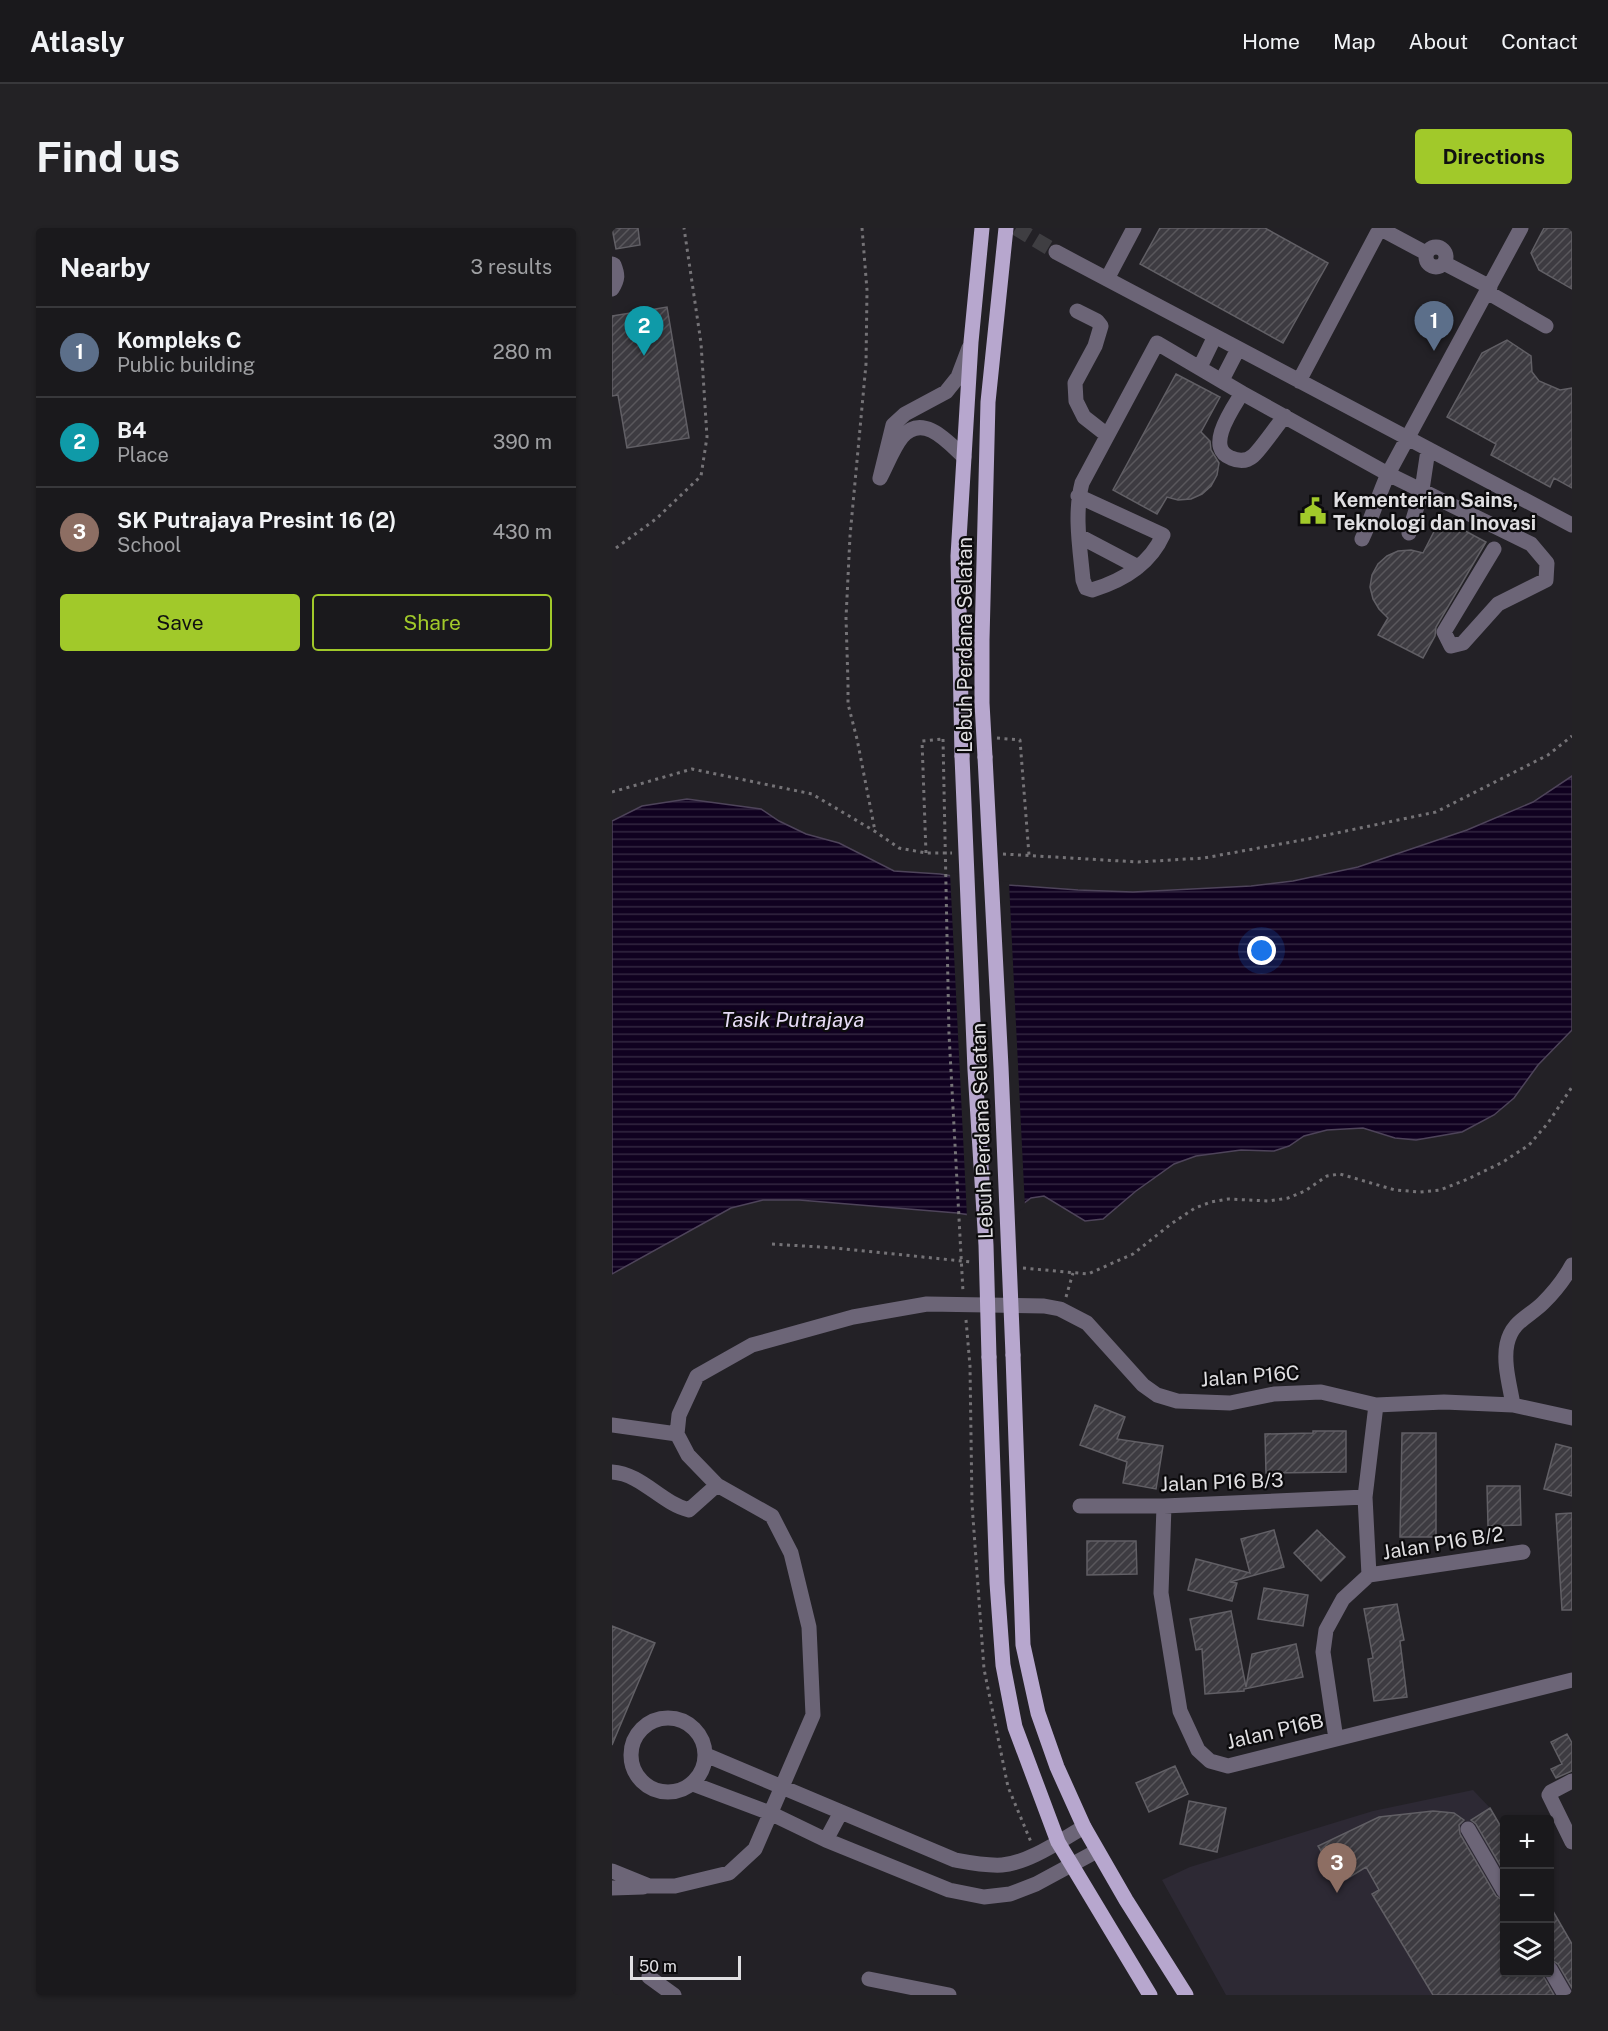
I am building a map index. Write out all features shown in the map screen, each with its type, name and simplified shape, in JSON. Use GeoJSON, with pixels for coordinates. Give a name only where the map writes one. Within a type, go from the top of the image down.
{"type":"FeatureCollection","features":[{"type":"Feature","properties":{"kind":"main road","name":"Lebuh Perdana Selatan"},"geometry":{"type":"LineString","coordinates":[[982,228],[971,342],[958,556],[962,756],[975,1070],[986,1245],[997,1583],[1003,1665],[1015,1727],[1058,1842],[1150,1995]]}},
{"type":"Feature","properties":{"kind":"main road","name":"Lebuh Perdana Selatan"},"geometry":{"type":"LineString","coordinates":[[1006,228],[988,402],[982,703],[1002,1078],[1023,1645],[1038,1713],[1057,1767],[1084,1827],[1186,1995]]}},
{"type":"Feature","properties":{"kind":"street"},"geometry":{"type":"LineString","coordinates":[[1107,279],[1134,228]]}},
{"type":"Feature","properties":{"kind":"street"},"geometry":{"type":"LineString","coordinates":[[1299,381],[1380,228],[1426,253],[1434,247],[1440,248],[1445,253],[1444,263],[1546,326]]}},
{"type":"Feature","properties":{"kind":"street"},"geometry":{"type":"LineString","coordinates":[[1362,539],[1388,474],[1521,228]]}},
{"type":"Feature","properties":{"kind":"street"},"geometry":{"type":"LineString","coordinates":[[1056,252],[1572,525]]}},
{"type":"Feature","properties":{"kind":"street"},"geometry":{"type":"LineString","coordinates":[[612,264],[618,273],[612,288]]}},
{"type":"Feature","properties":{"kind":"street"},"geometry":{"type":"LineString","coordinates":[[1077,311],[1097,321],[1101,326],[1095,346],[1075,383],[1076,401],[1084,417],[1107,435]]}},
{"type":"Feature","properties":{"kind":"street"},"geometry":{"type":"LineString","coordinates":[[1200,367],[1215,336]]}},
{"type":"Feature","properties":{"kind":"street"},"geometry":{"type":"LineString","coordinates":[[964,457],[933,430],[921,428],[910,430],[902,436],[880,478],[893,425],[905,414],[946,392],[958,377],[971,342]]}},
{"type":"Feature","properties":{"kind":"street"},"geometry":{"type":"LineString","coordinates":[[1078,496],[1163,535],[1150,556],[1131,573],[1092,590],[1086,588],[1083,580],[1078,496],[1082,483],[1157,343],[1388,474],[1531,544],[1547,563],[1546,580],[1498,604],[1463,643],[1451,646],[1444,632],[1494,549]]}},
{"type":"Feature","properties":{"kind":"street"},"geometry":{"type":"LineString","coordinates":[[1222,380],[1238,349]]}},
{"type":"Feature","properties":{"kind":"street"},"geometry":{"type":"LineString","coordinates":[[1242,393],[1221,433],[1219,446],[1226,456],[1239,461],[1252,457],[1285,416]]}},
{"type":"Feature","properties":{"kind":"street"},"geometry":{"type":"LineString","coordinates":[[1409,533],[1422,490],[1428,450]]}},
{"type":"Feature","properties":{"kind":"street"},"geometry":{"type":"LineString","coordinates":[[1079,536],[1138,567]]}},
{"type":"Feature","properties":{"kind":"street"},"geometry":{"type":"LineString","coordinates":[[1513,1405],[1506,1356],[1507,1343],[1513,1328],[1519,1320],[1541,1305],[1561,1285],[1572,1265]]}},
{"type":"Feature","properties":{"kind":"street","name":"Jalan P16C"},"geometry":{"type":"LineString","coordinates":[[677,1434],[679,1415],[697,1376],[752,1345],[853,1317],[927,1304],[1044,1306],[1060,1309],[1087,1323],[1143,1385],[1166,1399],[1177,1401],[1230,1403],[1274,1394],[1321,1392],[1376,1405],[1444,1402],[1513,1405],[1572,1418]]}},
{"type":"Feature","properties":{"kind":"street"},"geometry":{"type":"LineString","coordinates":[[1336,1739],[1323,1652],[1326,1630],[1343,1599],[1369,1575],[1365,1497],[1376,1405]]}},
{"type":"Feature","properties":{"kind":"street"},"geometry":{"type":"LineString","coordinates":[[612,1425],[677,1434],[688,1455],[717,1485],[772,1516],[791,1553],[809,1627],[813,1715],[755,1849],[729,1873],[675,1886],[612,1888]]}},
{"type":"Feature","properties":{"kind":"street"},"geometry":{"type":"LineString","coordinates":[[612,1472],[622,1472],[679,1508],[689,1510],[717,1485]]}},
{"type":"Feature","properties":{"kind":"street","name":"Jalan P16 B/3"},"geometry":{"type":"LineString","coordinates":[[1080,1506],[1164,1506],[1365,1497]]}},
{"type":"Feature","properties":{"kind":"street","name":"Jalan P16B"},"geometry":{"type":"LineString","coordinates":[[1164,1506],[1161,1593],[1180,1711],[1198,1750],[1210,1761],[1228,1766],[1572,1680]]}},
{"type":"Feature","properties":{"kind":"street","name":"Jalan P16 B/2"},"geometry":{"type":"LineString","coordinates":[[1369,1575],[1523,1552]]}},
{"type":"Feature","properties":{"kind":"street"},"geometry":{"type":"LineString","coordinates":[[665,1718],[684,1721],[699,1734],[706,1755],[702,1772],[693,1784],[668,1793],[652,1789],[637,1777],[630,1755],[635,1737],[648,1723],[665,1718]]}},
{"type":"Feature","properties":{"kind":"street"},"geometry":{"type":"LineString","coordinates":[[706,1755],[955,1860],[982,1865],[1004,1865],[1023,1860],[1084,1827]]}},
{"type":"Feature","properties":{"kind":"street"},"geometry":{"type":"LineString","coordinates":[[1572,1781],[1549,1795],[1572,1842]]}},
{"type":"Feature","properties":{"kind":"street"},"geometry":{"type":"LineString","coordinates":[[693,1784],[770,1813],[826,1840],[949,1890],[984,1896],[1010,1894],[1036,1884],[1097,1851]]}},
{"type":"Feature","properties":{"kind":"street"},"geometry":{"type":"LineString","coordinates":[[826,1840],[841,1812]]}},
{"type":"Feature","properties":{"kind":"street"},"geometry":{"type":"LineString","coordinates":[[1468,1828],[1500,1885]]}},
{"type":"Feature","properties":{"kind":"street"},"geometry":{"type":"LineString","coordinates":[[612,1871],[649,1887]]}},
{"type":"Feature","properties":{"kind":"street"},"geometry":{"type":"LineString","coordinates":[[1554,1976],[1565,1995]]}},
{"type":"Feature","properties":{"kind":"street"},"geometry":{"type":"LineString","coordinates":[[649,1977],[674,1995]]}},
{"type":"Feature","properties":{"kind":"street"},"geometry":{"type":"LineString","coordinates":[[869,1979],[949,1995]]}},
{"type":"Feature","properties":{"kind":"path"},"geometry":{"type":"LineString","coordinates":[[616,548],[656,519],[700,476],[707,437],[701,343],[684,228]]}},
{"type":"Feature","properties":{"kind":"path"},"geometry":{"type":"LineString","coordinates":[[861,228],[867,290],[866,364],[850,536],[846,618],[848,704],[876,832]]}},
{"type":"Feature","properties":{"kind":"path"},"geometry":{"type":"LineString","coordinates":[[998,854],[1137,862],[1204,858],[1308,839],[1436,812],[1548,755],[1572,736]]}},
{"type":"Feature","properties":{"kind":"path"},"geometry":{"type":"LineString","coordinates":[[997,738],[1020,740],[1029,855]]}},
{"type":"Feature","properties":{"kind":"path"},"geometry":{"type":"LineString","coordinates":[[926,853],[922,741],[942,740]]}},
{"type":"Feature","properties":{"kind":"path"},"geometry":{"type":"LineString","coordinates":[[612,792],[692,770],[812,794],[899,848],[926,853],[955,853]]}},
{"type":"Feature","properties":{"kind":"path"},"geometry":{"type":"LineString","coordinates":[[1022,1268],[1088,1274],[1133,1254],[1171,1224],[1210,1202],[1228,1199],[1269,1201],[1288,1198],[1305,1191],[1327,1176],[1340,1174],[1395,1190],[1420,1192],[1440,1190],[1503,1162],[1529,1145],[1548,1123],[1572,1087]]}},
{"type":"Feature","properties":{"kind":"path"},"geometry":{"type":"LineString","coordinates":[[772,1244],[835,1248],[977,1263]]}},
{"type":"Feature","properties":{"kind":"path"},"geometry":{"type":"LineString","coordinates":[[1060,1309],[1073,1273]]}},
{"type":"Feature","properties":{"kind":"shaded area"},"geometry":{"type":"Polygon","coordinates":[[[1473,1790],[1490,1808],[1500,1825],[1500,1977],[1554,1977],[1554,1913],[1572,1944],[1572,1995],[1226,1995],[1162,1880],[1190,1867],[1373,1811],[1473,1790]]]}},
{"type":"Feature","properties":{"kind":"water","name":"Tasik Putrajaya"},"geometry":{"type":"Polygon","coordinates":[[[1572,776],[1572,1030],[1538,1065],[1514,1098],[1494,1115],[1462,1132],[1416,1140],[1395,1138],[1363,1128],[1327,1130],[1304,1136],[1289,1146],[1274,1151],[1241,1150],[1196,1156],[1174,1164],[1136,1191],[1103,1219],[1085,1221],[1044,1196],[1031,1198],[1001,1220],[957,1213],[799,1200],[763,1200],[731,1208],[612,1274],[612,821],[642,806],[687,799],[761,809],[806,834],[839,843],[894,871],[940,874],[1008,885],[1133,892],[1251,886],[1293,881],[1358,867],[1467,830],[1533,802],[1572,776]]]}},
{"type":"Feature","properties":{"kind":"pier"},"geometry":{"type":"Polygon","coordinates":[[[950,873],[1009,882],[1025,1207],[1002,1223],[967,1218],[950,873]]]}},
{"type":"Feature","properties":{"kind":"building"},"geometry":{"type":"Polygon","coordinates":[[[612,228],[638,228],[640,245],[616,249],[612,228]]]}},
{"type":"Feature","properties":{"kind":"building"},"geometry":{"type":"Polygon","coordinates":[[[1160,228],[1265,228],[1328,263],[1283,343],[1140,264],[1160,228]]]}},
{"type":"Feature","properties":{"kind":"building"},"geometry":{"type":"Polygon","coordinates":[[[1544,228],[1572,228],[1572,289],[1539,270],[1531,253],[1544,228]]]}},
{"type":"Feature","properties":{"kind":"building"},"geometry":{"type":"Polygon","coordinates":[[[667,307],[689,438],[627,448],[618,395],[612,396],[612,316],[667,307]]]}},
{"type":"Feature","properties":{"kind":"building"},"geometry":{"type":"Polygon","coordinates":[[[1507,340],[1531,356],[1532,372],[1539,381],[1560,390],[1572,388],[1572,488],[1554,478],[1550,487],[1491,455],[1496,444],[1447,417],[1482,353],[1507,340]]]}},
{"type":"Feature","properties":{"kind":"building"},"geometry":{"type":"Polygon","coordinates":[[[1176,374],[1220,397],[1201,432],[1210,441],[1211,450],[1219,463],[1217,475],[1211,486],[1202,494],[1191,499],[1178,500],[1167,497],[1157,514],[1113,490],[1176,374]]]}},
{"type":"Feature","properties":{"kind":"building"},"geometry":{"type":"Polygon","coordinates":[[[1441,518],[1486,542],[1436,627],[1435,636],[1423,658],[1378,635],[1388,618],[1373,599],[1370,587],[1372,575],[1378,564],[1387,556],[1398,551],[1411,550],[1423,553],[1441,518]]]}},
{"type":"Feature","properties":{"kind":"building"},"geometry":{"type":"Polygon","coordinates":[[[1095,1405],[1125,1417],[1117,1439],[1163,1446],[1156,1489],[1123,1483],[1127,1462],[1080,1445],[1095,1405]]]}},
{"type":"Feature","properties":{"kind":"building"},"geometry":{"type":"Polygon","coordinates":[[[1313,1431],[1346,1431],[1346,1472],[1266,1473],[1265,1434],[1313,1433],[1313,1431]]]}},
{"type":"Feature","properties":{"kind":"building"},"geometry":{"type":"Polygon","coordinates":[[[1402,1433],[1436,1433],[1436,1537],[1400,1537],[1402,1433]]]}},
{"type":"Feature","properties":{"kind":"building"},"geometry":{"type":"Polygon","coordinates":[[[1556,1444],[1572,1448],[1572,1496],[1544,1489],[1556,1444]]]}},
{"type":"Feature","properties":{"kind":"building"},"geometry":{"type":"Polygon","coordinates":[[[1487,1486],[1520,1486],[1521,1525],[1488,1526],[1487,1486]]]}},
{"type":"Feature","properties":{"kind":"building"},"geometry":{"type":"Polygon","coordinates":[[[1572,1513],[1572,1610],[1562,1610],[1556,1514],[1572,1513]]]}},
{"type":"Feature","properties":{"kind":"building"},"geometry":{"type":"Polygon","coordinates":[[[1274,1530],[1284,1567],[1230,1582],[1237,1583],[1232,1601],[1188,1590],[1196,1559],[1250,1573],[1241,1539],[1274,1530]]]}},
{"type":"Feature","properties":{"kind":"building"},"geometry":{"type":"Polygon","coordinates":[[[1317,1530],[1345,1557],[1321,1581],[1294,1553],[1317,1530]]]}},
{"type":"Feature","properties":{"kind":"building"},"geometry":{"type":"Polygon","coordinates":[[[1087,1541],[1136,1541],[1137,1574],[1087,1575],[1087,1541]]]}},
{"type":"Feature","properties":{"kind":"building"},"geometry":{"type":"Polygon","coordinates":[[[1264,1588],[1308,1595],[1303,1626],[1258,1619],[1264,1588]]]}},
{"type":"Feature","properties":{"kind":"building"},"geometry":{"type":"Polygon","coordinates":[[[1397,1604],[1404,1640],[1400,1641],[1407,1697],[1374,1701],[1368,1659],[1373,1658],[1364,1609],[1397,1604]]]}},
{"type":"Feature","properties":{"kind":"building"},"geometry":{"type":"Polygon","coordinates":[[[1231,1611],[1246,1687],[1252,1654],[1296,1644],[1303,1677],[1244,1689],[1244,1691],[1205,1694],[1202,1649],[1196,1650],[1190,1619],[1231,1611]]]}},
{"type":"Feature","properties":{"kind":"building"},"geometry":{"type":"Polygon","coordinates":[[[612,1626],[655,1643],[612,1745],[612,1626]]]}},
{"type":"Feature","properties":{"kind":"building"},"geometry":{"type":"Polygon","coordinates":[[[1567,1734],[1572,1743],[1572,1771],[1556,1778],[1551,1769],[1562,1764],[1551,1742],[1567,1734]]]}},
{"type":"Feature","properties":{"kind":"building"},"geometry":{"type":"Polygon","coordinates":[[[1175,1766],[1188,1794],[1149,1812],[1136,1783],[1175,1766]]]}},
{"type":"Feature","properties":{"kind":"building"},"geometry":{"type":"Polygon","coordinates":[[[1189,1801],[1226,1808],[1217,1852],[1180,1844],[1189,1801]]]}},
{"type":"Feature","properties":{"kind":"building"},"geometry":{"type":"Polygon","coordinates":[[[1490,1808],[1500,1825],[1500,1865],[1476,1824],[1471,1820],[1490,1808]]]}},
{"type":"Feature","properties":{"kind":"building"},"geometry":{"type":"Polygon","coordinates":[[[1433,1811],[1454,1813],[1464,1820],[1459,1825],[1460,1834],[1496,1896],[1500,1898],[1500,1977],[1544,1977],[1554,1995],[1433,1995],[1372,1894],[1379,1890],[1366,1867],[1340,1883],[1318,1846],[1379,1817],[1433,1811]]]}},
{"type":"Feature","properties":{"kind":"building"},"geometry":{"type":"Polygon","coordinates":[[[1554,1913],[1572,1944],[1572,1988],[1558,1964],[1554,1962],[1554,1913]]]}},
{"type":"Feature","properties":{"kind":"tunnel"},"geometry":{"type":"LineString","coordinates":[[1016,228],[1056,252]]}},
{"type":"Feature","properties":{"kind":"place","name":"Kompleks C"},"geometry":{"type":"Point","coordinates":[1434,351]}},
{"type":"Feature","properties":{"kind":"place","name":"B4"},"geometry":{"type":"Point","coordinates":[644,356]}},
{"type":"Feature","properties":{"kind":"place","name":"Kementerian Sains, Teknologi dan Inovasi"},"geometry":{"type":"Point","coordinates":[1313,511]}},
{"type":"Feature","properties":{"kind":"place","name":"SK Putrajaya Presint 16 (2)"},"geometry":{"type":"Point","coordinates":[1337,1893]}}]}
